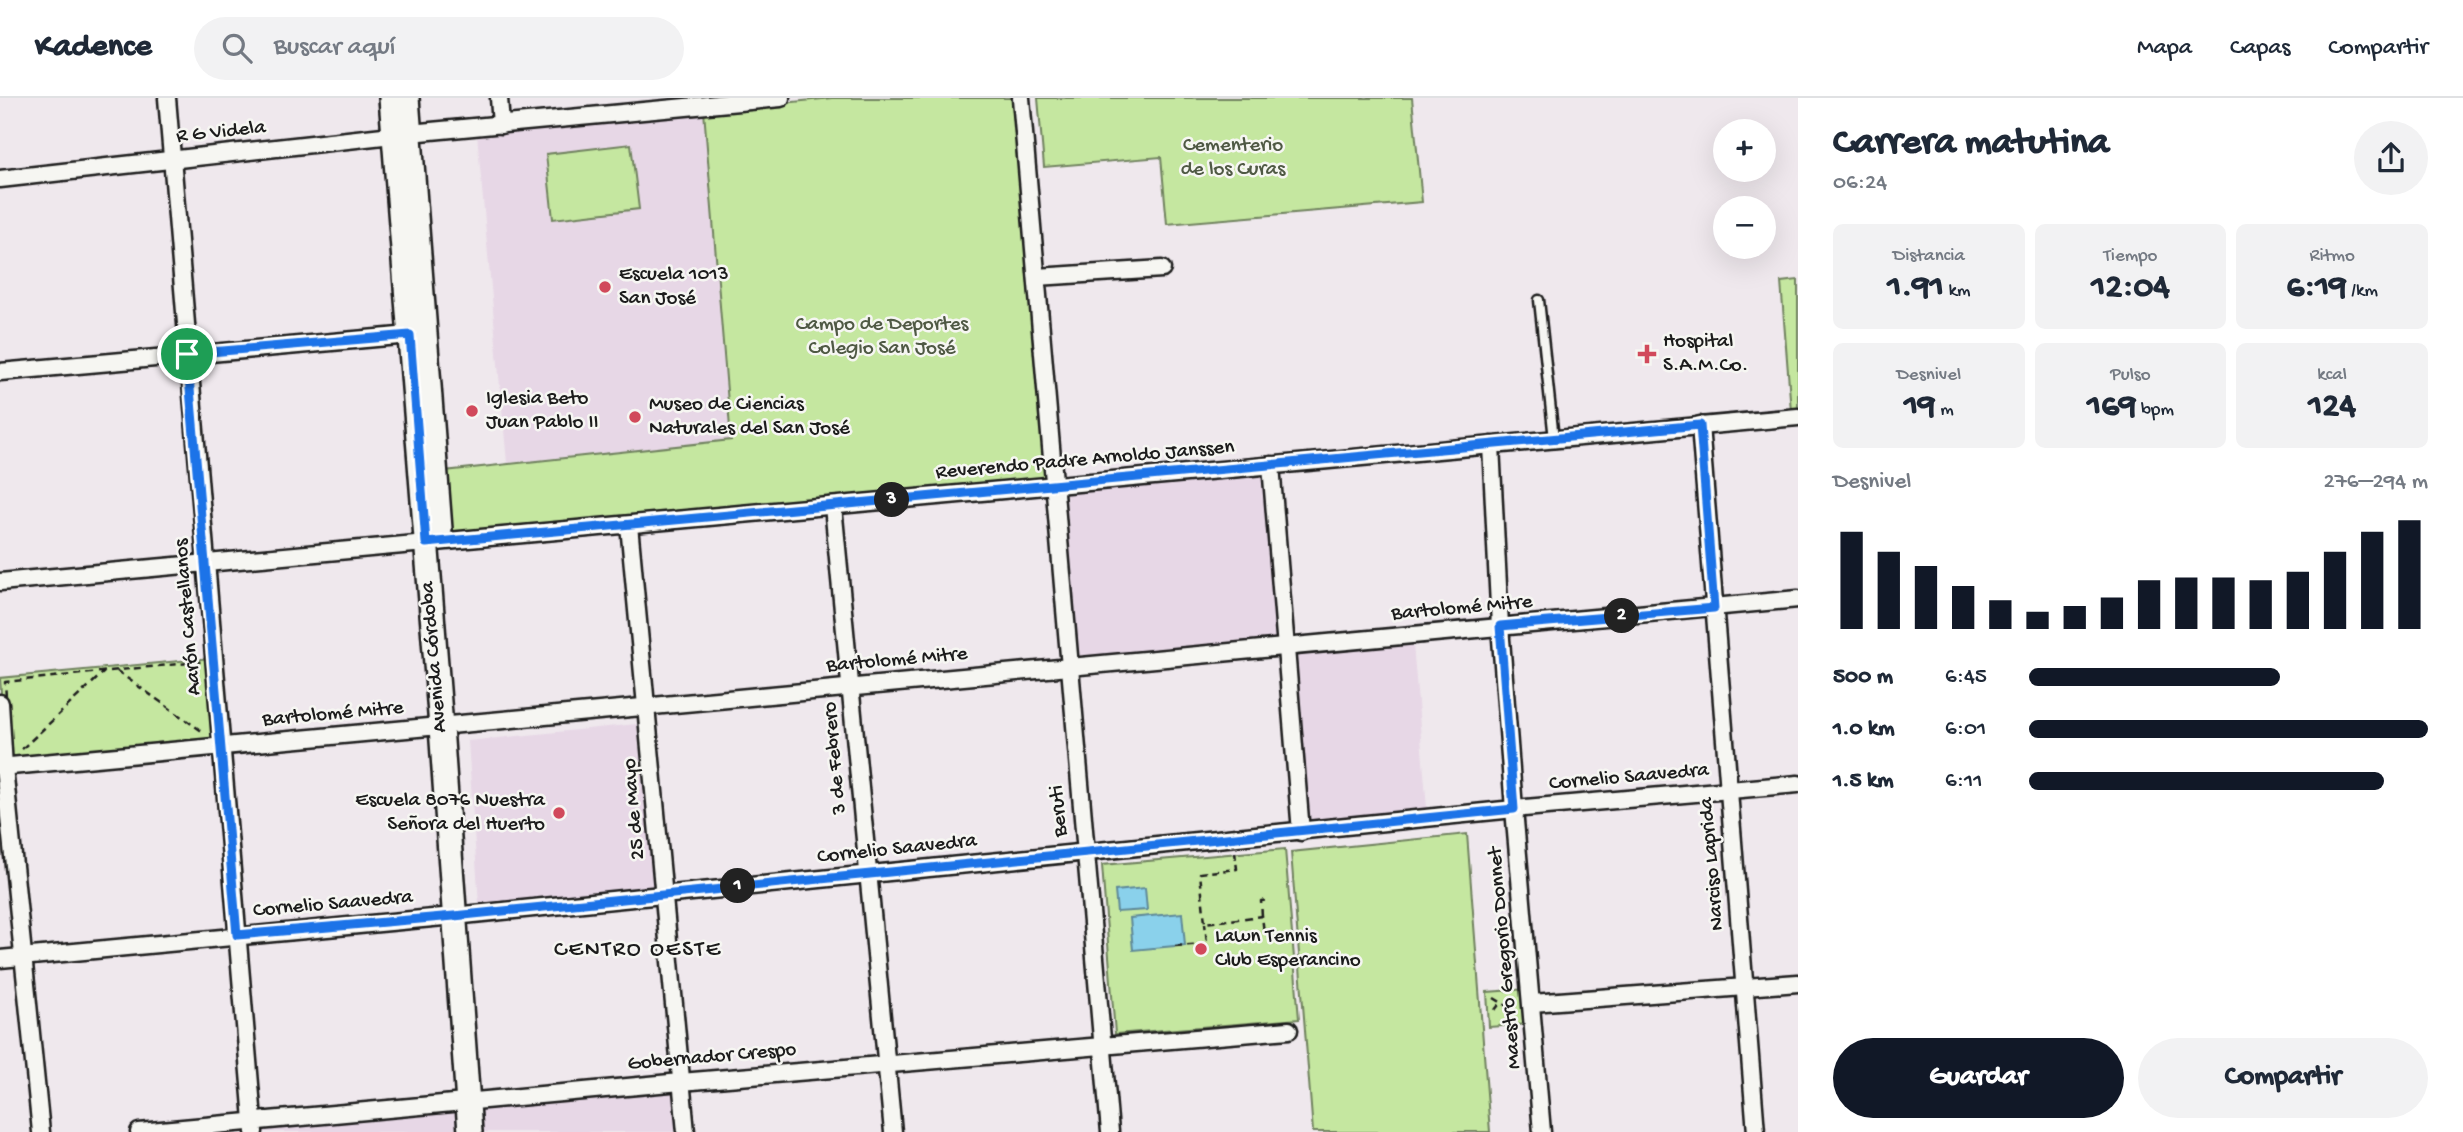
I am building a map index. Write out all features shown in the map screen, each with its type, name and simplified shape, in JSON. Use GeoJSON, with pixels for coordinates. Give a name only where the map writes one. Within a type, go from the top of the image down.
{"type":"FeatureCollection","features":[{"type":"Feature","properties":{"kind":"main road","name":"Avenida Córdoba"},"geometry":{"type":"LineString","coordinates":[[391,98],[402,134],[448,726],[475,1101],[470,1132]]}},
{"type":"Feature","properties":{"kind":"main road","name":"Avenida Córdoba"},"geometry":{"type":"LineString","coordinates":[[407,98],[402,134],[410,335],[433,542]]}},
{"type":"Feature","properties":{"kind":"main road","name":"Avenida Córdoba"},"geometry":{"type":"LineString","coordinates":[[475,1101],[485,1132]]}},
{"type":"Feature","properties":{"kind":"street","name":"Aarón Castellanos"},"geometry":{"type":"LineString","coordinates":[[167,98],[218,743],[254,1126]]}},
{"type":"Feature","properties":{"kind":"street"},"geometry":{"type":"LineString","coordinates":[[499,98],[501,125]]}},
{"type":"Feature","properties":{"kind":"street"},"geometry":{"type":"LineString","coordinates":[[597,98],[599,115]]}},
{"type":"Feature","properties":{"kind":"street","name":"R G Videla"},"geometry":{"type":"LineString","coordinates":[[0,180],[402,134],[599,115],[689,102],[781,98]]}},
{"type":"Feature","properties":{"kind":"street","name":"Beruti"},"geometry":{"type":"LineString","coordinates":[[1021,98],[1110,1132]]}},
{"type":"Feature","properties":{"kind":"street"},"geometry":{"type":"LineString","coordinates":[[1037,277],[1162,269]]}},
{"type":"Feature","properties":{"kind":"street"},"geometry":{"type":"LineString","coordinates":[[0,372],[410,335]]}},
{"type":"Feature","properties":{"kind":"street","name":"Reverendo Padre Arnoldo Janssen"},"geometry":{"type":"LineString","coordinates":[[0,582],[1798,417]]}},
{"type":"Feature","properties":{"kind":"street","name":"Narciso Laprida"},"geometry":{"type":"LineString","coordinates":[[1700,425],[1755,1132]]}},
{"type":"Feature","properties":{"kind":"street","name":"Maestro Gregorio Donnet"},"geometry":{"type":"LineString","coordinates":[[1491,445],[1500,626],[1542,1132]]}},
{"type":"Feature","properties":{"kind":"street"},"geometry":{"type":"LineString","coordinates":[[1271,465],[1301,832]]}},
{"type":"Feature","properties":{"kind":"street","name":"3 de Febrero"},"geometry":{"type":"LineString","coordinates":[[833,506],[893,1132]]}},
{"type":"Feature","properties":{"kind":"street","name":"25 de Mayo"},"geometry":{"type":"LineString","coordinates":[[629,525],[686,1132]]}},
{"type":"Feature","properties":{"kind":"street","name":"Bartolomé Mitre"},"geometry":{"type":"LineString","coordinates":[[5,765],[218,743],[448,726],[850,686],[1798,599]]}},
{"type":"Feature","properties":{"kind":"street"},"geometry":{"type":"LineString","coordinates":[[0,703],[41,1132]]}},
{"type":"Feature","properties":{"kind":"street","name":"Cornelio Saavedra"},"geometry":{"type":"LineString","coordinates":[[0,959],[1233,839],[1514,809],[1798,784]]}},
{"type":"Feature","properties":{"kind":"street"},"geometry":{"type":"LineString","coordinates":[[1532,1003],[1798,983]]}},
{"type":"Feature","properties":{"kind":"street","name":"Gobernador Crespo"},"geometry":{"type":"LineString","coordinates":[[139,1132],[254,1126],[475,1101],[1289,1030]]}},
{"type":"Feature","properties":{"kind":"lane"},"geometry":{"type":"LineString","coordinates":[[1539,300],[1554,439]]}},
{"type":"Feature","properties":{"kind":"path"},"geometry":{"type":"LineString","coordinates":[[5,765],[5,682],[207,661],[218,743]]}},
{"type":"Feature","properties":{"kind":"path"},"geometry":{"type":"LineString","coordinates":[[117,671],[218,743]]}},
{"type":"Feature","properties":{"kind":"path"},"geometry":{"type":"LineString","coordinates":[[5,765],[104,672]]}},
{"type":"Feature","properties":{"kind":"path"},"geometry":{"type":"LineString","coordinates":[[5,765],[218,743]]}},
{"type":"Feature","properties":{"kind":"path"},"geometry":{"type":"LineString","coordinates":[[1175,946],[1207,944],[1200,873],[1237,869],[1233,839]]}},
{"type":"Feature","properties":{"kind":"path"},"geometry":{"type":"LineString","coordinates":[[1264,933],[1261,901],[1268,900]]}},
{"type":"Feature","properties":{"kind":"path"},"geometry":{"type":"LineString","coordinates":[[1205,923],[1262,916]]}},
{"type":"Feature","properties":{"kind":"path"},"geometry":{"type":"LineString","coordinates":[[1495,1010],[1501,1002]]}},
{"type":"Feature","properties":{"kind":"shaded area","name":"Escuela 1013 San José"},"geometry":{"type":"Polygon","coordinates":[[[704,111],[731,440],[507,463],[477,134],[704,111]]]}},
{"type":"Feature","properties":{"kind":"shaded area"},"geometry":{"type":"Polygon","coordinates":[[[1263,472],[1276,638],[1077,657],[1066,492],[1263,472]]]}},
{"type":"Feature","properties":{"kind":"shaded area"},"geometry":{"type":"Polygon","coordinates":[[[1413,644],[1427,808],[1306,822],[1292,655],[1413,644]]]}},
{"type":"Feature","properties":{"kind":"shaded area","name":"Escuela 8076 Nuestra Señora del Huerto"},"geometry":{"type":"Polygon","coordinates":[[[637,724],[653,886],[479,905],[468,741],[637,724]]]}},
{"type":"Feature","properties":{"kind":"shaded area"},"geometry":{"type":"Polygon","coordinates":[[[681,1082],[686,1132],[254,1132],[253,1121],[681,1082]]]}},
{"type":"Feature","properties":{"kind":"green space","name":"Campo de Deportes Colegio San José"},"geometry":{"type":"Polygon","coordinates":[[[832,98],[1021,98],[1055,485],[451,541],[445,471],[731,440],[704,111],[832,98]]]}},
{"type":"Feature","properties":{"kind":"green space","name":"Cementerio de los Curas"},"geometry":{"type":"Polygon","coordinates":[[[1038,98],[1412,98],[1422,202],[1167,224],[1161,157],[1044,167],[1038,98]]]}},
{"type":"Feature","properties":{"kind":"green space"},"geometry":{"type":"Polygon","coordinates":[[[631,144],[639,209],[553,219],[546,154],[631,144]]]}},
{"type":"Feature","properties":{"kind":"green space"},"geometry":{"type":"Polygon","coordinates":[[[1798,280],[1798,411],[1791,411],[1781,282],[1798,280]]]}},
{"type":"Feature","properties":{"kind":"green space"},"geometry":{"type":"Polygon","coordinates":[[[211,658],[219,744],[6,765],[0,678],[211,658]]]}},
{"type":"Feature","properties":{"kind":"green space"},"geometry":{"type":"Polygon","coordinates":[[[1467,834],[1490,1132],[1313,1132],[1291,852],[1467,834]]]}},
{"type":"Feature","properties":{"kind":"green space","name":"Lawn Tennis Club Esperancino"},"geometry":{"type":"Polygon","coordinates":[[[1285,849],[1299,1019],[1115,1034],[1102,865],[1285,849]]]}},
{"type":"Feature","properties":{"kind":"green space"},"geometry":{"type":"Polygon","coordinates":[[[1527,989],[1529,1024],[1489,1027],[1487,992],[1527,989]]]}},
{"type":"Feature","properties":{"kind":"water"},"geometry":{"type":"Polygon","coordinates":[[[1145,888],[1147,910],[1117,912],[1115,891],[1145,888]]]}},
{"type":"Feature","properties":{"kind":"water"},"geometry":{"type":"Polygon","coordinates":[[[1182,913],[1185,945],[1133,950],[1130,918],[1182,913]]]}},
{"type":"Feature","properties":{"kind":"place","name":"Escuela 1013 San José"},"geometry":{"type":"Point","coordinates":[605,287]}},
{"type":"Feature","properties":{"kind":"place","name":"Hospital S.A.M.Co."},"geometry":{"type":"Point","coordinates":[1647,354]}},
{"type":"Feature","properties":{"kind":"place","name":"Iglesia Beto Juan Pablo II"},"geometry":{"type":"Point","coordinates":[472,411]}},
{"type":"Feature","properties":{"kind":"place","name":"Museo de Ciencias Naturales del San José"},"geometry":{"type":"Point","coordinates":[635,417]}},
{"type":"Feature","properties":{"kind":"place","name":"Escuela 8076 Nuestra Señora del Huerto"},"geometry":{"type":"Point","coordinates":[559,813]}},
{"type":"Feature","properties":{"kind":"place","name":"Lawn Tennis Club Esperancino"},"geometry":{"type":"Point","coordinates":[1201,949]}},
{"type":"Feature","properties":{"kind":"district","name":"CENTRO OESTE"},"geometry":{"type":"Point","coordinates":[638,950]}},
{"type":"Feature","properties":{"kind":"route"},"geometry":{"type":"LineString","coordinates":[[410,335],[426,543],[1700,425],[1714,608],[1500,626],[1514,809],[454,916],[237,935],[187,354],[410,335]]}}]}
